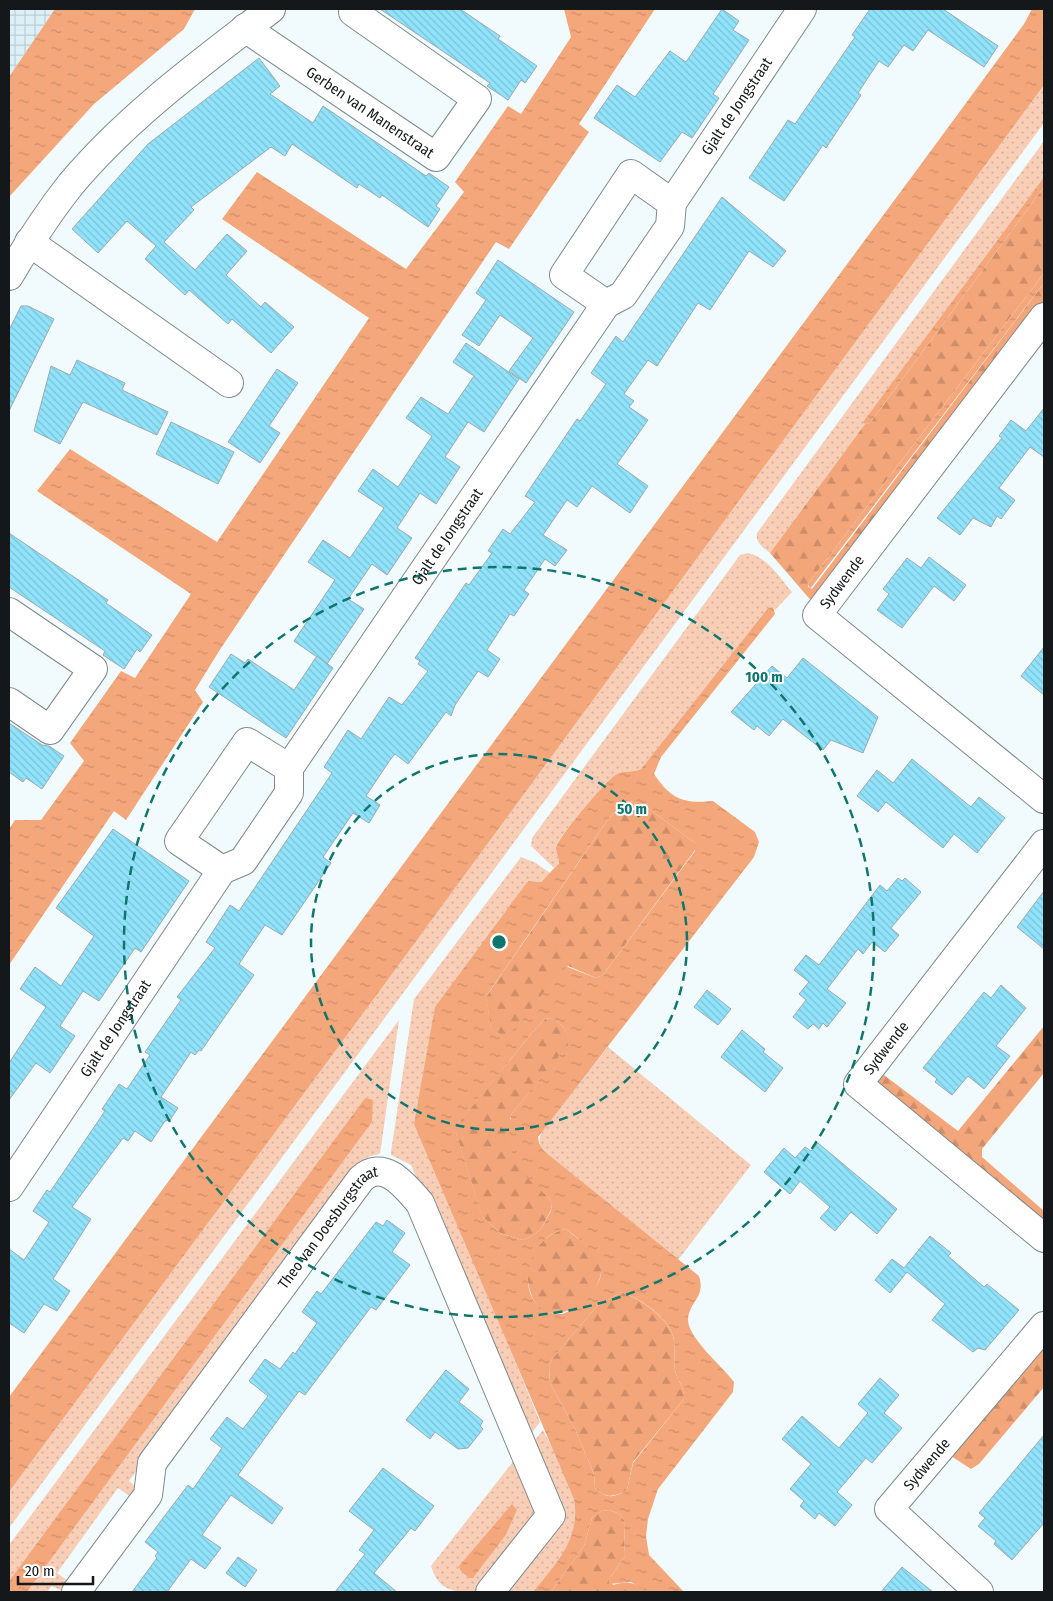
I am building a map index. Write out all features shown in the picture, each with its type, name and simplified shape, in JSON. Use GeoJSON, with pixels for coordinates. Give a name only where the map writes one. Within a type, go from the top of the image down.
{"type":"FeatureCollection","features":[{"type":"Feature","properties":{"kind":"street"},"geometry":{"type":"LineString","coordinates":[[9,276],[29,242],[71,184],[140,113],[211,54],[271,9]]}},
{"type":"Feature","properties":{"kind":"street","name":"Gjalt de Jongstraat"},"geometry":{"type":"LineString","coordinates":[[289,768],[606,304],[623,295],[670,226],[672,203],[802,9]]}},
{"type":"Feature","properties":{"kind":"street","name":"Gerben van Manenstraat"},"geometry":{"type":"LineString","coordinates":[[246,28],[436,157],[477,99],[352,10]]}},
{"type":"Feature","properties":{"kind":"street"},"geometry":{"type":"LineString","coordinates":[[606,304],[564,275],[631,174],[672,203]]}},
{"type":"Feature","properties":{"kind":"street"},"geometry":{"type":"LineString","coordinates":[[29,242],[229,382]]}},
{"type":"Feature","properties":{"kind":"street","name":"Sydwende"},"geometry":{"type":"LineString","coordinates":[[1044,317],[817,615],[1044,799]]}},
{"type":"Feature","properties":{"kind":"street"},"geometry":{"type":"LineString","coordinates":[[9,612],[93,669],[50,730],[9,702]]}},
{"type":"Feature","properties":{"kind":"street"},"geometry":{"type":"LineString","coordinates":[[247,742],[289,768],[289,793],[243,861],[222,870],[179,841],[247,742]]}},
{"type":"Feature","properties":{"kind":"street","name":"Sydwende"},"geometry":{"type":"LineString","coordinates":[[1044,844],[858,1084],[1044,1238]]}},
{"type":"Feature","properties":{"kind":"street","name":"Gjalt de Jongstraat"},"geometry":{"type":"LineString","coordinates":[[9,1187],[222,870]]}},
{"type":"Feature","properties":{"kind":"street","name":"Theo van Doesburgstraat"},"geometry":{"type":"LineString","coordinates":[[76,1592],[148,1495],[152,1464],[361,1180],[366,1174],[375,1172],[388,1173],[398,1178],[420,1202],[551,1515],[490,1592]]}},
{"type":"Feature","properties":{"kind":"street","name":"Sydwende"},"geometry":{"type":"LineString","coordinates":[[980,1592],[889,1509],[1044,1326]]}},
{"type":"Feature","properties":{"kind":"shaded area"},"geometry":{"type":"Polygon","coordinates":[[[9,9],[55,9],[9,77],[9,9]]]}},
{"type":"Feature","properties":{"kind":"shaded area"},"geometry":{"type":"Polygon","coordinates":[[[1044,85],[1044,123],[9,1528],[9,1492],[376,996],[1044,85]]]}},
{"type":"Feature","properties":{"kind":"shaded area"},"geometry":{"type":"Polygon","coordinates":[[[1044,141],[1044,177],[864,421],[865,424],[770,553],[758,542],[757,533],[1044,141]]]}},
{"type":"Feature","properties":{"kind":"shaded area"},"geometry":{"type":"Polygon","coordinates":[[[748,553],[767,563],[792,592],[775,610],[773,607],[768,608],[641,769],[615,775],[592,798],[559,841],[556,847],[559,862],[554,868],[531,846],[532,838],[740,555],[748,553]]]}},
{"type":"Feature","properties":{"kind":"shaded area"},"geometry":{"type":"Polygon","coordinates":[[[521,857],[536,863],[550,873],[540,882],[527,881],[483,1283],[540,1422],[531,1434],[526,1436],[411,1165],[391,1155],[414,999],[521,857]]]}},
{"type":"Feature","properties":{"kind":"shaded area"},"geometry":{"type":"Polygon","coordinates":[[[399,1020],[380,1154],[370,1156],[359,1163],[129,1481],[135,1486],[135,1500],[118,1488],[57,1573],[72,1584],[68,1590],[62,1591],[52,1586],[47,1592],[27,1592],[372,1122],[365,1098],[9,1581],[9,1545],[399,1020]]]}},
{"type":"Feature","properties":{"kind":"shaded area"},"geometry":{"type":"Polygon","coordinates":[[[608,1047],[751,1165],[678,1260],[544,1151],[540,1143],[541,1134],[547,1124],[608,1047]]]}},
{"type":"Feature","properties":{"kind":"shaded area"},"geometry":{"type":"Polygon","coordinates":[[[543,1430],[571,1486],[575,1501],[575,1531],[569,1546],[561,1558],[533,1592],[501,1592],[561,1517],[531,1445],[543,1430]]]}},
{"type":"Feature","properties":{"kind":"shaded area"},"geometry":{"type":"Polygon","coordinates":[[[516,1458],[538,1509],[478,1592],[462,1592],[448,1589],[438,1581],[431,1566],[516,1458]],[[517,1510],[473,1578],[506,1535],[517,1510]]]}},
{"type":"Feature","properties":{"kind":"green space"},"geometry":{"type":"Polygon","coordinates":[[[1044,187],[1044,273],[808,584],[808,587],[812,589],[1044,283],[1044,300],[814,604],[770,553],[865,424],[870,423],[1044,187]]]}},
{"type":"Feature","properties":{"kind":"green space"},"geometry":{"type":"Polygon","coordinates":[[[630,801],[642,804],[695,843],[695,850],[603,975],[596,978],[568,966],[515,1030],[502,1036],[491,1029],[486,997],[607,821],[621,805],[630,801]]]}},
{"type":"Feature","properties":{"kind":"green space"},"geometry":{"type":"Polygon","coordinates":[[[550,1018],[564,1028],[568,1036],[569,1045],[512,1113],[510,1119],[519,1167],[549,1198],[552,1204],[551,1210],[541,1229],[532,1236],[522,1240],[500,1233],[482,1216],[456,1133],[456,1126],[532,1033],[545,1019],[550,1018]]]}},
{"type":"Feature","properties":{"kind":"green space"},"geometry":{"type":"Polygon","coordinates":[[[1044,1026],[1044,1073],[982,1149],[982,1157],[1044,1211],[1044,1250],[867,1072],[884,1075],[958,1131],[1044,1026]]]}},
{"type":"Feature","properties":{"kind":"green space"},"geometry":{"type":"Polygon","coordinates":[[[566,1229],[593,1252],[599,1261],[601,1273],[597,1286],[576,1307],[562,1312],[549,1312],[538,1306],[530,1291],[528,1265],[541,1243],[555,1232],[566,1229]]]}},
{"type":"Feature","properties":{"kind":"green space"},"geometry":{"type":"Polygon","coordinates":[[[621,1292],[651,1309],[670,1329],[674,1340],[675,1370],[684,1399],[633,1462],[627,1490],[610,1496],[599,1492],[595,1488],[594,1474],[575,1429],[550,1383],[549,1366],[552,1359],[597,1306],[621,1292]]]}},
{"type":"Feature","properties":{"kind":"green space"},"geometry":{"type":"Polygon","coordinates":[[[1044,1340],[1044,1387],[979,1464],[971,1469],[948,1454],[1044,1340]]]}},
{"type":"Feature","properties":{"kind":"green space"},"geometry":{"type":"Polygon","coordinates":[[[609,1510],[620,1514],[624,1520],[625,1556],[609,1579],[613,1585],[631,1583],[647,1592],[551,1592],[584,1546],[592,1518],[601,1511],[609,1510]]]}},
{"type":"Feature","properties":{"kind":"water"},"geometry":{"type":"Polygon","coordinates":[[[55,9],[195,9],[184,29],[94,104],[9,197],[9,77],[55,9]]]}},
{"type":"Feature","properties":{"kind":"water"},"geometry":{"type":"Polygon","coordinates":[[[564,9],[655,9],[579,124],[589,132],[509,249],[496,242],[221,648],[195,690],[203,702],[126,820],[114,811],[9,965],[9,829],[15,820],[41,820],[84,761],[70,743],[121,671],[135,678],[191,594],[37,491],[70,449],[217,542],[369,318],[222,219],[257,172],[406,269],[464,192],[455,182],[508,106],[521,114],[571,37],[564,9]]]}},
{"type":"Feature","properties":{"kind":"water"},"geometry":{"type":"Polygon","coordinates":[[[1032,9],[1044,9],[1044,85],[376,996],[9,1492],[9,1397],[930,152],[1024,24],[1032,9]]]}},
{"type":"Feature","properties":{"kind":"water"},"geometry":{"type":"Polygon","coordinates":[[[1044,177],[1044,187],[870,423],[865,424],[863,422],[1044,177]]]}},
{"type":"Feature","properties":{"kind":"water"},"geometry":{"type":"Polygon","coordinates":[[[1044,273],[1044,283],[810,589],[808,584],[1044,273]]]}},
{"type":"Feature","properties":{"kind":"water"},"geometry":{"type":"Polygon","coordinates":[[[773,607],[775,614],[661,757],[654,774],[672,794],[694,802],[713,801],[755,832],[759,842],[754,857],[538,1137],[544,1151],[699,1276],[701,1283],[699,1295],[689,1314],[690,1327],[700,1344],[734,1382],[733,1392],[658,1489],[648,1519],[646,1536],[649,1555],[684,1592],[647,1592],[631,1582],[609,1584],[609,1579],[625,1556],[624,1520],[620,1514],[609,1510],[601,1511],[592,1518],[584,1546],[551,1592],[533,1592],[551,1571],[570,1538],[574,1526],[574,1499],[414,1124],[435,1007],[528,881],[541,882],[559,863],[556,848],[582,810],[615,775],[641,769],[768,608],[773,607]],[[630,801],[621,805],[607,821],[486,996],[491,1029],[503,1035],[517,1026],[565,966],[596,978],[603,975],[695,851],[695,843],[642,804],[630,801]],[[550,1018],[545,1019],[456,1126],[456,1133],[482,1216],[500,1233],[522,1240],[532,1236],[541,1229],[551,1211],[552,1204],[549,1198],[528,1179],[518,1166],[511,1147],[509,1133],[512,1113],[568,1045],[566,1032],[562,1025],[550,1018]],[[566,1229],[552,1234],[541,1244],[533,1257],[528,1271],[528,1286],[533,1299],[542,1309],[561,1314],[570,1311],[592,1291],[599,1281],[601,1272],[594,1254],[566,1229]],[[621,1292],[597,1306],[552,1359],[549,1366],[550,1383],[575,1429],[594,1474],[595,1488],[607,1496],[614,1496],[627,1490],[633,1463],[684,1399],[684,1395],[675,1370],[673,1336],[659,1315],[644,1303],[621,1292]]]}},
{"type":"Feature","properties":{"kind":"water"},"geometry":{"type":"Polygon","coordinates":[[[365,1098],[373,1100],[372,1122],[27,1592],[9,1592],[9,1581],[365,1098]]]}},
{"type":"Feature","properties":{"kind":"water"},"geometry":{"type":"Polygon","coordinates":[[[512,1504],[517,1510],[506,1535],[473,1578],[469,1578],[460,1570],[459,1566],[512,1504]]]}},
{"type":"Feature","properties":{"kind":"building"},"geometry":{"type":"Polygon","coordinates":[[[380,9],[460,9],[500,36],[498,39],[537,66],[525,83],[521,80],[508,100],[487,86],[490,83],[380,9]]]}},
{"type":"Feature","properties":{"kind":"building"},"geometry":{"type":"Polygon","coordinates":[[[722,9],[739,21],[733,30],[749,40],[713,94],[719,98],[692,138],[682,132],[660,162],[594,118],[617,85],[635,97],[670,51],[686,62],[722,9]]]}},
{"type":"Feature","properties":{"kind":"building"},"geometry":{"type":"Polygon","coordinates":[[[870,9],[943,9],[998,46],[984,67],[928,30],[913,51],[904,45],[888,67],[879,61],[858,93],[861,95],[826,148],[823,145],[784,201],[749,178],[788,120],[795,124],[855,37],[852,35],[870,9]]]}},
{"type":"Feature","properties":{"kind":"building"},"geometry":{"type":"Polygon","coordinates":[[[259,58],[280,86],[270,94],[313,123],[323,106],[426,176],[429,173],[449,187],[436,206],[440,209],[428,227],[382,195],[380,198],[359,184],[357,188],[292,144],[285,156],[271,147],[191,207],[194,210],[164,242],[195,270],[227,234],[247,251],[226,275],[261,307],[265,302],[294,327],[271,353],[232,319],[228,324],[189,290],[185,295],[145,259],[156,246],[127,221],[98,253],[72,229],[148,144],[259,58]]]}},
{"type":"Feature","properties":{"kind":"building"},"geometry":{"type":"Polygon","coordinates":[[[722,197],[786,251],[773,267],[749,251],[710,310],[698,303],[657,366],[648,360],[624,394],[634,401],[629,407],[648,420],[617,464],[648,486],[630,513],[592,486],[577,507],[567,500],[543,535],[567,550],[555,566],[545,559],[524,590],[529,594],[514,616],[510,614],[487,650],[500,659],[488,677],[478,671],[455,705],[451,716],[446,712],[408,764],[395,754],[390,760],[366,796],[380,805],[369,823],[353,813],[323,857],[331,863],[282,935],[265,925],[239,964],[254,975],[201,1051],[199,1050],[195,1055],[191,1052],[161,1097],[178,1108],[170,1120],[165,1121],[151,1142],[135,1131],[128,1141],[123,1138],[72,1207],[91,1219],[53,1279],[70,1291],[57,1311],[44,1304],[24,1333],[9,1323],[9,1249],[24,1260],[49,1222],[33,1211],[47,1190],[50,1192],[105,1111],[102,1109],[119,1084],[127,1089],[150,1055],[145,1052],[181,1000],[177,997],[215,948],[206,942],[230,905],[239,911],[332,773],[324,767],[348,730],[361,739],[389,697],[402,705],[428,671],[418,664],[420,661],[415,658],[466,583],[469,585],[492,553],[488,551],[503,529],[510,534],[535,502],[525,496],[577,419],[580,421],[606,384],[591,373],[616,336],[623,342],[722,197]]]}},
{"type":"Feature","properties":{"kind":"building"},"geometry":{"type":"Polygon","coordinates":[[[498,260],[574,312],[526,383],[509,371],[533,338],[500,315],[479,346],[462,335],[486,300],[476,293],[498,260]]]}},
{"type":"Feature","properties":{"kind":"building"},"geometry":{"type":"Polygon","coordinates":[[[21,306],[28,306],[54,319],[9,411],[9,330],[21,306]]]}},
{"type":"Feature","properties":{"kind":"building"},"geometry":{"type":"Polygon","coordinates":[[[466,343],[519,379],[484,432],[468,422],[445,457],[460,467],[436,504],[420,493],[397,528],[412,538],[387,575],[372,564],[348,599],[364,609],[327,664],[294,641],[335,580],[308,562],[323,540],[350,558],[384,508],[358,491],[373,469],[398,487],[432,436],[406,418],[421,397],[448,414],[474,376],[453,362],[466,343]]]}},
{"type":"Feature","properties":{"kind":"building"},"geometry":{"type":"Polygon","coordinates":[[[77,360],[125,383],[122,390],[168,412],[157,435],[83,402],[60,444],[34,431],[51,366],[70,375],[77,360]]]}},
{"type":"Feature","properties":{"kind":"building"},"geometry":{"type":"Polygon","coordinates":[[[277,369],[298,383],[269,426],[280,433],[260,463],[228,442],[277,369]]]}},
{"type":"Feature","properties":{"kind":"building"},"geometry":{"type":"Polygon","coordinates":[[[1044,408],[1044,457],[1030,447],[999,488],[1015,500],[1001,519],[997,516],[991,527],[973,518],[960,535],[937,518],[1002,438],[999,436],[1011,420],[1026,431],[1044,408]]]}},
{"type":"Feature","properties":{"kind":"building"},"geometry":{"type":"Polygon","coordinates":[[[171,422],[234,452],[218,484],[156,454],[171,422]]]}},
{"type":"Feature","properties":{"kind":"building"},"geometry":{"type":"Polygon","coordinates":[[[9,533],[108,600],[106,603],[152,635],[140,652],[137,649],[124,669],[103,655],[105,651],[9,587],[9,533]]]}},
{"type":"Feature","properties":{"kind":"building"},"geometry":{"type":"Polygon","coordinates":[[[929,557],[966,585],[954,601],[934,586],[902,628],[877,610],[889,594],[883,589],[907,558],[921,568],[929,557]]]}},
{"type":"Feature","properties":{"kind":"building"},"geometry":{"type":"Polygon","coordinates":[[[1044,647],[1044,695],[1021,676],[1044,647]]]}},
{"type":"Feature","properties":{"kind":"building"},"geometry":{"type":"Polygon","coordinates":[[[231,654],[245,663],[248,659],[294,690],[317,656],[333,668],[286,738],[209,687],[231,654]]]}},
{"type":"Feature","properties":{"kind":"building"},"geometry":{"type":"Polygon","coordinates":[[[803,658],[878,717],[863,753],[831,740],[823,750],[783,719],[769,736],[757,726],[754,730],[731,712],[772,666],[787,678],[803,658]]]}},
{"type":"Feature","properties":{"kind":"building"},"geometry":{"type":"Polygon","coordinates":[[[9,723],[42,745],[49,746],[64,756],[42,789],[26,778],[23,782],[9,772],[9,723]]]}},
{"type":"Feature","properties":{"kind":"building"},"geometry":{"type":"Polygon","coordinates":[[[912,759],[971,807],[979,797],[1005,818],[977,853],[954,834],[943,848],[886,802],[878,812],[857,796],[877,770],[893,783],[912,759]]]}},
{"type":"Feature","properties":{"kind":"building"},"geometry":{"type":"Polygon","coordinates":[[[113,829],[189,881],[141,952],[135,948],[99,1001],[83,991],[60,1026],[75,1036],[50,1073],[36,1063],[9,1100],[9,1063],[46,1007],[20,989],[35,967],[61,986],[94,936],[56,908],[113,829]]]}},
{"type":"Feature","properties":{"kind":"building"},"geometry":{"type":"Polygon","coordinates":[[[898,878],[902,881],[905,878],[921,892],[891,928],[899,935],[885,952],[872,942],[863,954],[858,949],[827,989],[846,1003],[827,1027],[823,1023],[819,1029],[813,1024],[808,1029],[793,1017],[806,1000],[799,994],[809,982],[794,970],[806,955],[819,965],[880,885],[887,891],[898,878]]]}},
{"type":"Feature","properties":{"kind":"building"},"geometry":{"type":"Polygon","coordinates":[[[1044,891],[1044,949],[1017,927],[1044,891]]]}},
{"type":"Feature","properties":{"kind":"building"},"geometry":{"type":"Polygon","coordinates":[[[1001,985],[1026,1008],[996,1046],[1010,1056],[984,1089],[968,1076],[952,1095],[935,1082],[937,1079],[923,1068],[984,992],[991,998],[1001,985]]]}},
{"type":"Feature","properties":{"kind":"building"},"geometry":{"type":"Polygon","coordinates":[[[707,990],[731,1009],[718,1025],[694,1007],[707,990]]]}},
{"type":"Feature","properties":{"kind":"building"},"geometry":{"type":"Polygon","coordinates":[[[742,1030],[765,1049],[763,1052],[783,1068],[765,1092],[721,1057],[742,1030]]]}},
{"type":"Feature","properties":{"kind":"building"},"geometry":{"type":"Polygon","coordinates":[[[818,1143],[897,1209],[877,1234],[851,1212],[835,1231],[820,1218],[830,1207],[800,1181],[790,1194],[764,1172],[784,1148],[795,1158],[805,1147],[811,1151],[818,1143]]]}},
{"type":"Feature","properties":{"kind":"building"},"geometry":{"type":"Polygon","coordinates":[[[387,1220],[405,1233],[392,1252],[410,1265],[376,1310],[371,1307],[305,1395],[299,1391],[238,1475],[283,1508],[272,1524],[231,1495],[202,1535],[221,1548],[205,1569],[191,1559],[167,1592],[132,1592],[157,1558],[155,1556],[158,1552],[145,1542],[188,1485],[193,1489],[222,1448],[210,1439],[227,1417],[243,1429],[268,1396],[249,1381],[265,1359],[280,1369],[293,1352],[295,1354],[317,1323],[302,1312],[317,1291],[321,1294],[376,1222],[383,1226],[387,1220]]]}},
{"type":"Feature","properties":{"kind":"building"},"geometry":{"type":"Polygon","coordinates":[[[930,1236],[951,1253],[948,1256],[984,1287],[987,1284],[1019,1310],[985,1350],[978,1348],[973,1352],[932,1320],[945,1304],[907,1272],[890,1293],[875,1280],[892,1259],[904,1268],[930,1236]]]}},
{"type":"Feature","properties":{"kind":"building"},"geometry":{"type":"Polygon","coordinates":[[[446,1370],[469,1389],[459,1402],[483,1421],[480,1426],[483,1429],[468,1448],[458,1449],[435,1432],[430,1439],[406,1420],[446,1370]]]}},
{"type":"Feature","properties":{"kind":"building"},"geometry":{"type":"Polygon","coordinates":[[[880,1378],[899,1395],[884,1413],[902,1428],[872,1463],[866,1458],[837,1492],[852,1505],[835,1526],[819,1513],[815,1519],[800,1506],[804,1501],[790,1489],[811,1464],[782,1439],[802,1416],[839,1448],[868,1413],[858,1404],[880,1378]]]}},
{"type":"Feature","properties":{"kind":"building"},"geometry":{"type":"Polygon","coordinates":[[[1044,1435],[1044,1523],[1012,1560],[994,1544],[996,1541],[978,1526],[985,1518],[979,1513],[1044,1435]]]}},
{"type":"Feature","properties":{"kind":"building"},"geometry":{"type":"Polygon","coordinates":[[[383,1468],[434,1506],[415,1531],[411,1528],[374,1573],[397,1592],[335,1592],[365,1554],[359,1550],[374,1530],[349,1511],[383,1468]]]}},
{"type":"Feature","properties":{"kind":"building"},"geometry":{"type":"Polygon","coordinates":[[[238,1557],[257,1570],[245,1587],[226,1573],[238,1557]]]}},
{"type":"Feature","properties":{"kind":"building"},"geometry":{"type":"Polygon","coordinates":[[[902,1567],[933,1592],[881,1592],[902,1567]]]}}]}
